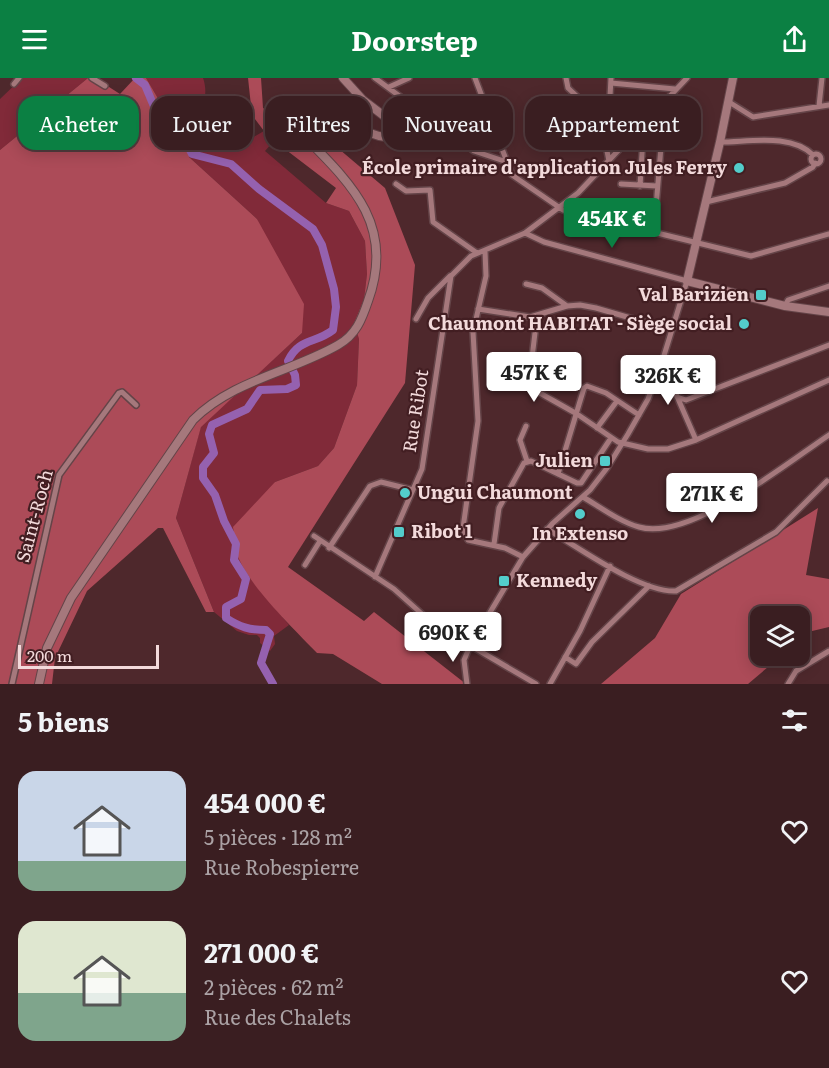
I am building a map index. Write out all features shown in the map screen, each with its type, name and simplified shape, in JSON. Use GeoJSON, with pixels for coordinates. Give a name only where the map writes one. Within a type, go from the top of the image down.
{"type":"FeatureCollection","features":[{"type":"Feature","properties":{"kind":"main road"},"geometry":{"type":"LineString","coordinates":[[39,684],[47,648],[71,598],[193,420],[217,399],[338,345],[357,329],[371,294],[376,265],[376,242],[372,224],[361,200],[342,174],[297,129],[293,122],[299,112],[308,112],[382,137],[391,135],[392,126],[388,119],[363,100],[343,78]]}},
{"type":"Feature","properties":{"kind":"main road"},"geometry":{"type":"LineString","coordinates":[[733,78],[687,281],[785,306],[829,312]]}},
{"type":"Feature","properties":{"kind":"street"},"geometry":{"type":"LineString","coordinates":[[14,84],[19,78]]}},
{"type":"Feature","properties":{"kind":"street"},"geometry":{"type":"LineString","coordinates":[[92,78],[105,86]]}},
{"type":"Feature","properties":{"kind":"street"},"geometry":{"type":"LineString","coordinates":[[375,78],[474,151],[507,162]]}},
{"type":"Feature","properties":{"kind":"street"},"geometry":{"type":"LineString","coordinates":[[389,87],[409,78]]}},
{"type":"Feature","properties":{"kind":"street"},"geometry":{"type":"LineString","coordinates":[[475,78],[512,175],[559,208],[574,214],[751,256],[829,234]]}},
{"type":"Feature","properties":{"kind":"street"},"geometry":{"type":"LineString","coordinates":[[566,78],[568,88],[577,96]]}},
{"type":"Feature","properties":{"kind":"street"},"geometry":{"type":"LineString","coordinates":[[668,96],[687,78]]}},
{"type":"Feature","properties":{"kind":"street"},"geometry":{"type":"LineString","coordinates":[[819,106],[822,78]]}},
{"type":"Feature","properties":{"kind":"street"},"geometry":{"type":"LineString","coordinates":[[609,161],[607,151],[611,81],[675,89]]}},
{"type":"Feature","properties":{"kind":"street"},"geometry":{"type":"LineString","coordinates":[[729,102],[753,117],[829,105]]}},
{"type":"Feature","properties":{"kind":"street"},"geometry":{"type":"LineString","coordinates":[[720,142],[789,142],[808,150],[813,155],[812,159],[815,163]]}},
{"type":"Feature","properties":{"kind":"street"},"geometry":{"type":"LineString","coordinates":[[416,320],[428,298],[466,259],[525,233],[585,187],[619,150]]}},
{"type":"Feature","properties":{"kind":"street"},"geometry":{"type":"LineString","coordinates":[[640,186],[642,150]]}},
{"type":"Feature","properties":{"kind":"street"},"geometry":{"type":"LineString","coordinates":[[651,232],[656,207],[660,150]]}},
{"type":"Feature","properties":{"kind":"street"},"geometry":{"type":"LineString","coordinates":[[813,155],[818,154],[821,159]]}},
{"type":"Feature","properties":{"kind":"street"},"geometry":{"type":"LineString","coordinates":[[706,202],[786,183],[813,167],[815,163],[819,163],[821,159],[829,157]]}},
{"type":"Feature","properties":{"kind":"street"},"geometry":{"type":"LineString","coordinates":[[396,184],[406,191],[430,190],[433,222],[477,253]]}},
{"type":"Feature","properties":{"kind":"street"},"geometry":{"type":"LineString","coordinates":[[621,184],[657,186]]}},
{"type":"Feature","properties":{"kind":"street"},"geometry":{"type":"LineString","coordinates":[[466,684],[464,660],[470,646],[523,557],[547,529],[583,497],[607,468],[648,399],[687,281],[544,242],[525,233]]}},
{"type":"Feature","properties":{"kind":"street"},"geometry":{"type":"LineString","coordinates":[[485,250],[486,276],[473,332],[478,421],[463,528],[468,540],[494,544],[523,557]]}},
{"type":"Feature","properties":{"kind":"street","name":"Rue Ribot"},"geometry":{"type":"LineString","coordinates":[[375,576],[422,469],[451,276]]}},
{"type":"Feature","properties":{"kind":"street"},"geometry":{"type":"LineString","coordinates":[[526,284],[542,288],[567,306]]}},
{"type":"Feature","properties":{"kind":"street"},"geometry":{"type":"LineString","coordinates":[[785,306],[788,300],[829,286]]}},
{"type":"Feature","properties":{"kind":"street"},"geometry":{"type":"LineString","coordinates":[[478,309],[537,316],[567,306],[580,305],[672,330]]}},
{"type":"Feature","properties":{"kind":"street"},"geometry":{"type":"LineString","coordinates":[[537,316],[529,383],[531,388],[577,414],[622,444],[648,449],[668,449],[696,440],[829,380]]}},
{"type":"Feature","properties":{"kind":"street"},"geometry":{"type":"LineString","coordinates":[[677,396],[686,400],[829,345]]}},
{"type":"Feature","properties":{"kind":"street"},"geometry":{"type":"LineString","coordinates":[[662,362],[696,440]]}},
{"type":"Feature","properties":{"kind":"street"},"geometry":{"type":"LineString","coordinates":[[558,474],[584,388],[587,386],[606,393],[639,415]]}},
{"type":"Feature","properties":{"kind":"street","name":"Saint-Roch"},"geometry":{"type":"LineString","coordinates":[[12,684],[59,475],[119,393],[122,392],[136,405]]}},
{"type":"Feature","properties":{"kind":"street"},"geometry":{"type":"LineString","coordinates":[[597,428],[617,400]]}},
{"type":"Feature","properties":{"kind":"street"},"geometry":{"type":"LineString","coordinates":[[526,426],[520,440],[527,461]]}},
{"type":"Feature","properties":{"kind":"street"},"geometry":{"type":"LineString","coordinates":[[583,497],[639,527],[660,530],[675,527],[692,521],[731,500],[829,435]]}},
{"type":"Feature","properties":{"kind":"street"},"geometry":{"type":"LineString","coordinates":[[527,461],[581,483],[611,438]]}},
{"type":"Feature","properties":{"kind":"street"},"geometry":{"type":"LineString","coordinates":[[494,544],[500,508],[527,461]]}},
{"type":"Feature","properties":{"kind":"street"},"geometry":{"type":"LineString","coordinates":[[547,529],[630,578],[668,592],[676,591],[776,532],[827,481]]}},
{"type":"Feature","properties":{"kind":"street"},"geometry":{"type":"LineString","coordinates":[[329,548],[370,486],[381,482],[413,490]]}},
{"type":"Feature","properties":{"kind":"street"},"geometry":{"type":"LineString","coordinates":[[314,536],[394,589],[432,623],[536,684]]}},
{"type":"Feature","properties":{"kind":"street"},"geometry":{"type":"LineString","coordinates":[[305,565],[320,541]]}},
{"type":"Feature","properties":{"kind":"street"},"geometry":{"type":"LineString","coordinates":[[550,684],[580,631],[610,566]]}},
{"type":"Feature","properties":{"kind":"street"},"geometry":{"type":"LineString","coordinates":[[565,657],[576,664],[592,642],[649,586]]}},
{"type":"Feature","properties":{"kind":"street"},"geometry":{"type":"LineString","coordinates":[[788,684],[796,671],[829,651]]}},
{"type":"Feature","properties":{"kind":"shaded area"},"geometry":{"type":"Polygon","coordinates":[[[22,78],[88,78],[66,96],[18,96],[18,135],[0,150],[0,99],[22,78]]]}},
{"type":"Feature","properties":{"kind":"shaded area"},"geometry":{"type":"Polygon","coordinates":[[[88,78],[95,78],[120,94],[135,78],[146,78],[157,96],[151,96],[151,150],[189,150],[189,157],[257,219],[304,304],[302,333],[201,427],[176,518],[214,612],[206,612],[163,528],[158,528],[87,591],[55,658],[52,684],[0,684],[0,150],[18,135],[18,150],[139,150],[139,96],[66,96],[88,78]]]}},
{"type":"Feature","properties":{"kind":"shaded area"},"geometry":{"type":"Polygon","coordinates":[[[146,78],[203,78],[205,84],[205,96],[157,96],[146,78]]]}},
{"type":"Feature","properties":{"kind":"shaded area"},"geometry":{"type":"Polygon","coordinates":[[[248,78],[261,78],[263,108],[265,109],[264,131],[253,116],[253,96],[250,96],[248,78]]]}},
{"type":"Feature","properties":{"kind":"shaded area"},"geometry":{"type":"Polygon","coordinates":[[[264,131],[265,151],[326,203],[349,211],[365,241],[367,274],[364,299],[354,323],[359,339],[357,385],[334,448],[318,466],[275,482],[239,558],[249,577],[289,625],[274,636],[275,644],[270,651],[260,643],[257,635],[237,631],[214,612],[176,518],[201,426],[302,333],[257,219],[189,157],[189,150],[253,150],[253,137],[264,131]]]}},
{"type":"Feature","properties":{"kind":"shaded area"},"geometry":{"type":"Polygon","coordinates":[[[286,150],[340,150],[385,188],[415,265],[405,383],[288,567],[364,621],[374,612],[466,684],[382,684],[333,654],[317,653],[263,596],[245,571],[236,548],[233,527],[275,482],[318,466],[334,448],[357,385],[359,339],[354,323],[364,299],[367,274],[365,241],[349,211],[326,203],[336,188],[286,150]]]}},
{"type":"Feature","properties":{"kind":"shaded area"},"geometry":{"type":"Polygon","coordinates":[[[818,508],[806,575],[829,579],[829,627],[810,632],[810,606],[750,606],[750,666],[769,666],[748,684],[601,684],[655,638],[681,594],[818,508]]]}},
{"type":"Feature","properties":{"kind":"waterway"},"geometry":{"type":"LineString","coordinates":[[136,78],[145,85],[158,116],[184,138],[192,154],[231,164],[259,189],[313,229],[322,245],[334,289],[336,307],[333,330],[297,348],[288,361],[295,375],[296,385],[287,389],[260,390],[247,409],[212,425],[209,434],[214,453],[203,467],[203,478],[215,495],[224,521],[236,544],[234,560],[246,579],[241,599],[226,607],[226,618],[245,627],[266,630],[270,634],[261,663],[273,684]]}},
{"type":"Feature","properties":{"kind":"place","name":"École primaire d'application Jules Ferry"},"geometry":{"type":"Point","coordinates":[739,168]}},
{"type":"Feature","properties":{"kind":"place","name":"Val Barizien"},"geometry":{"type":"Point","coordinates":[761,295]}},
{"type":"Feature","properties":{"kind":"place","name":"Chaumont HABITAT - Siège social"},"geometry":{"type":"Point","coordinates":[744,324]}},
{"type":"Feature","properties":{"kind":"place","name":"Julien"},"geometry":{"type":"Point","coordinates":[605,461]}},
{"type":"Feature","properties":{"kind":"place","name":"Ungui Chaumont"},"geometry":{"type":"Point","coordinates":[405,493]}},
{"type":"Feature","properties":{"kind":"place","name":"In Extenso"},"geometry":{"type":"Point","coordinates":[580,514]}},
{"type":"Feature","properties":{"kind":"place","name":"Ribot 1"},"geometry":{"type":"Point","coordinates":[399,532]}},
{"type":"Feature","properties":{"kind":"place","name":"Kennedy"},"geometry":{"type":"Point","coordinates":[504,581]}}]}
